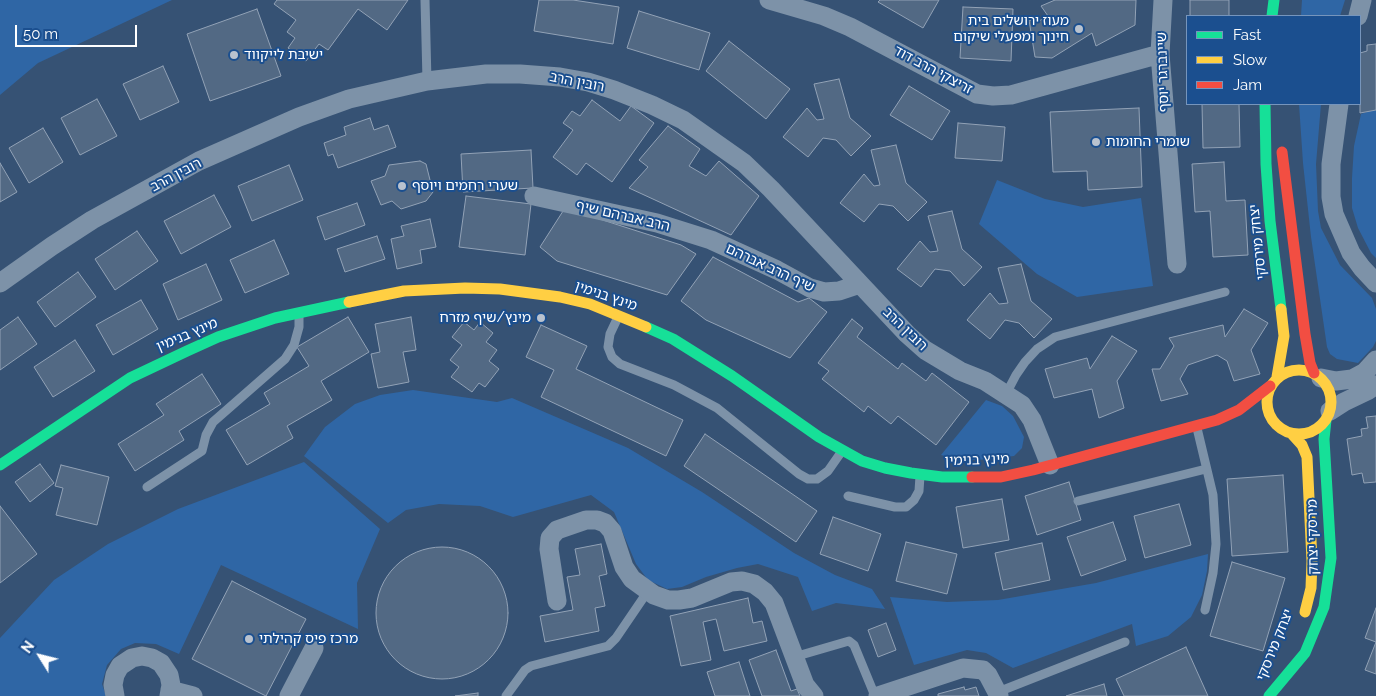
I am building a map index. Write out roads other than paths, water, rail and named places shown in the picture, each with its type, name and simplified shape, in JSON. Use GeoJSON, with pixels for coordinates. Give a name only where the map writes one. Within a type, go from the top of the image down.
{"type":"FeatureCollection","features":[{"type":"Feature","properties":{"kind":"street","name":"זריצקי הרב דוד"},"geometry":{"type":"LineString","coordinates":[[769,0],[824,16],[850,27],[977,94],[993,96],[1011,95],[1160,54]]}},
{"type":"Feature","properties":{"kind":"street","name":"שיינברגר יוסף"},"geometry":{"type":"LineString","coordinates":[[1163,0],[1160,54],[1177,264]]}},
{"type":"Feature","properties":{"kind":"street"},"geometry":{"type":"LineString","coordinates":[[1272,15],[1274,0]]}},
{"type":"Feature","properties":{"kind":"street"},"geometry":{"type":"LineString","coordinates":[[1358,15],[1362,0]]}},
{"type":"Feature","properties":{"kind":"street","name":"רובין הרב"},"geometry":{"type":"LineString","coordinates":[[0,283],[92,220],[199,162],[299,117],[349,99],[427,81],[486,74],[520,74],[588,82],[614,90],[683,120],[744,163],[771,189],[907,334],[925,350],[952,366],[985,381],[1022,405],[1032,420],[1050,465]]}},
{"type":"Feature","properties":{"kind":"street","name":"יצחק מירסקי"},"geometry":{"type":"LineString","coordinates":[[1266,105],[1266,174],[1284,336],[1274,382]]}},
{"type":"Feature","properties":{"kind":"street"},"geometry":{"type":"LineString","coordinates":[[1339,105],[1331,164],[1331,196],[1334,214],[1351,253],[1376,283]]}},
{"type":"Feature","properties":{"kind":"street"},"geometry":{"type":"LineString","coordinates":[[1280,140],[1308,354],[1318,376],[1327,386],[1330,394],[1331,402],[1328,416]]}},
{"type":"Feature","properties":{"kind":"street","name":"הרב אברהם שיף"},"geometry":{"type":"LineString","coordinates":[[534,196],[657,223],[710,240]]}},
{"type":"Feature","properties":{"kind":"street","name":"שיף הרב אברהם"},"geometry":{"type":"LineString","coordinates":[[710,240],[777,270],[810,288],[824,292],[839,291],[860,284]]}},
{"type":"Feature","properties":{"kind":"street","name":"מינץ בנימין"},"geometry":{"type":"LineString","coordinates":[[0,465],[91,403],[146,370],[218,338],[275,318],[299,312],[404,292],[465,288],[500,288],[560,297],[590,304],[619,315],[673,339],[732,376],[842,451],[862,461],[884,468],[921,475],[958,478],[1000,477],[1196,426]]}},
{"type":"Feature","properties":{"kind":"street"},"geometry":{"type":"LineString","coordinates":[[1196,426],[1217,420],[1239,410],[1286,372],[1295,369],[1305,370],[1336,381],[1352,379],[1365,372],[1376,360]]}},
{"type":"Feature","properties":{"kind":"street"},"geometry":{"type":"LineString","coordinates":[[1274,382],[1267,395],[1268,415],[1274,423],[1286,432]]}},
{"type":"Feature","properties":{"kind":"street"},"geometry":{"type":"LineString","coordinates":[[1260,425],[1286,432],[1301,434],[1311,432],[1319,427],[1344,402],[1376,385]]}},
{"type":"Feature","properties":{"kind":"street","name":"מירסקי יצחק"},"geometry":{"type":"LineString","coordinates":[[1271,694],[1305,653],[1324,607],[1331,558],[1324,439],[1328,416]]}},
{"type":"Feature","properties":{"kind":"street"},"geometry":{"type":"LineString","coordinates":[[1196,426],[1241,423]]}},
{"type":"Feature","properties":{"kind":"street","name":"יצחק מירסקי"},"geometry":{"type":"LineString","coordinates":[[1286,432],[1302,444],[1307,457],[1311,524],[1311,588],[1301,626]]}},
{"type":"Feature","properties":{"kind":"street"},"geometry":{"type":"LineString","coordinates":[[557,601],[548,549],[550,538],[557,530],[586,520],[597,520],[605,524],[612,531],[624,567],[632,579],[648,591],[668,600],[692,598],[731,582],[754,584],[765,592],[774,603],[805,685],[814,696]]}},
{"type":"Feature","properties":{"kind":"street"},"geometry":{"type":"LineString","coordinates":[[289,696],[314,648]]}},
{"type":"Feature","properties":{"kind":"street","name":"יצחק מירסקי"},"geometry":{"type":"LineString","coordinates":[[1271,694],[1291,650]]}},
{"type":"Feature","properties":{"kind":"street"},"geometry":{"type":"LineString","coordinates":[[115,696],[113,685],[115,675],[120,666],[132,658],[142,656],[152,658],[161,663],[169,675],[170,693],[193,696]]}},
{"type":"Feature","properties":{"kind":"street"},"geometry":{"type":"LineString","coordinates":[[877,696],[963,668],[983,670],[988,675],[998,694]]}},
{"type":"Feature","properties":{"kind":"lane"},"geometry":{"type":"LineString","coordinates":[[425,0],[427,81]]}},
{"type":"Feature","properties":{"kind":"lane"},"geometry":{"type":"LineString","coordinates":[[1006,394],[1025,362],[1037,349],[1055,338],[1225,292]]}},
{"type":"Feature","properties":{"kind":"lane"},"geometry":{"type":"LineString","coordinates":[[147,487],[202,451],[206,435],[213,422],[285,359],[294,344],[300,327],[299,312]]}},
{"type":"Feature","properties":{"kind":"lane"},"geometry":{"type":"LineString","coordinates":[[619,315],[610,334],[608,347],[612,357],[628,367],[674,385],[717,408],[799,474],[808,479],[817,479],[828,470],[842,451]]}},
{"type":"Feature","properties":{"kind":"lane"},"geometry":{"type":"LineString","coordinates":[[1196,426],[1213,495],[1216,544],[1213,573],[1205,610]]}},
{"type":"Feature","properties":{"kind":"lane"},"geometry":{"type":"LineString","coordinates":[[1078,501],[1206,469]]}},
{"type":"Feature","properties":{"kind":"lane"},"geometry":{"type":"LineString","coordinates":[[848,496],[895,507],[906,507],[914,500],[919,490],[921,475]]}},
{"type":"Feature","properties":{"kind":"lane"},"geometry":{"type":"LineString","coordinates":[[506,696],[524,670],[531,666],[608,646],[616,638],[648,591]]}},
{"type":"Feature","properties":{"kind":"lane"},"geometry":{"type":"LineString","coordinates":[[794,658],[848,642],[854,645],[877,696]]}},
{"type":"Feature","properties":{"kind":"lane"},"geometry":{"type":"LineString","coordinates":[[998,694],[1125,642]]}},
{"type":"Feature","properties":{"kind":"place","name":"מעוז ירושלים בית חינוך ומפעלי שיקום"},"geometry":{"type":"Point","coordinates":[1079,29]}},
{"type":"Feature","properties":{"kind":"place","name":"ישיבת לייקווד"},"geometry":{"type":"Point","coordinates":[234,55]}},
{"type":"Feature","properties":{"kind":"place","name":"שומרי החומות"},"geometry":{"type":"Point","coordinates":[1096,142]}},
{"type":"Feature","properties":{"kind":"place","name":"שערי רחמים ויוסף"},"geometry":{"type":"Point","coordinates":[402,186]}},
{"type":"Feature","properties":{"kind":"place","name":"מינץ/שיף מזרח"},"geometry":{"type":"Point","coordinates":[541,318]}},
{"type":"Feature","properties":{"kind":"place","name":"מרכז פיס קהילתי"},"geometry":{"type":"Point","coordinates":[249,639]}}]}
